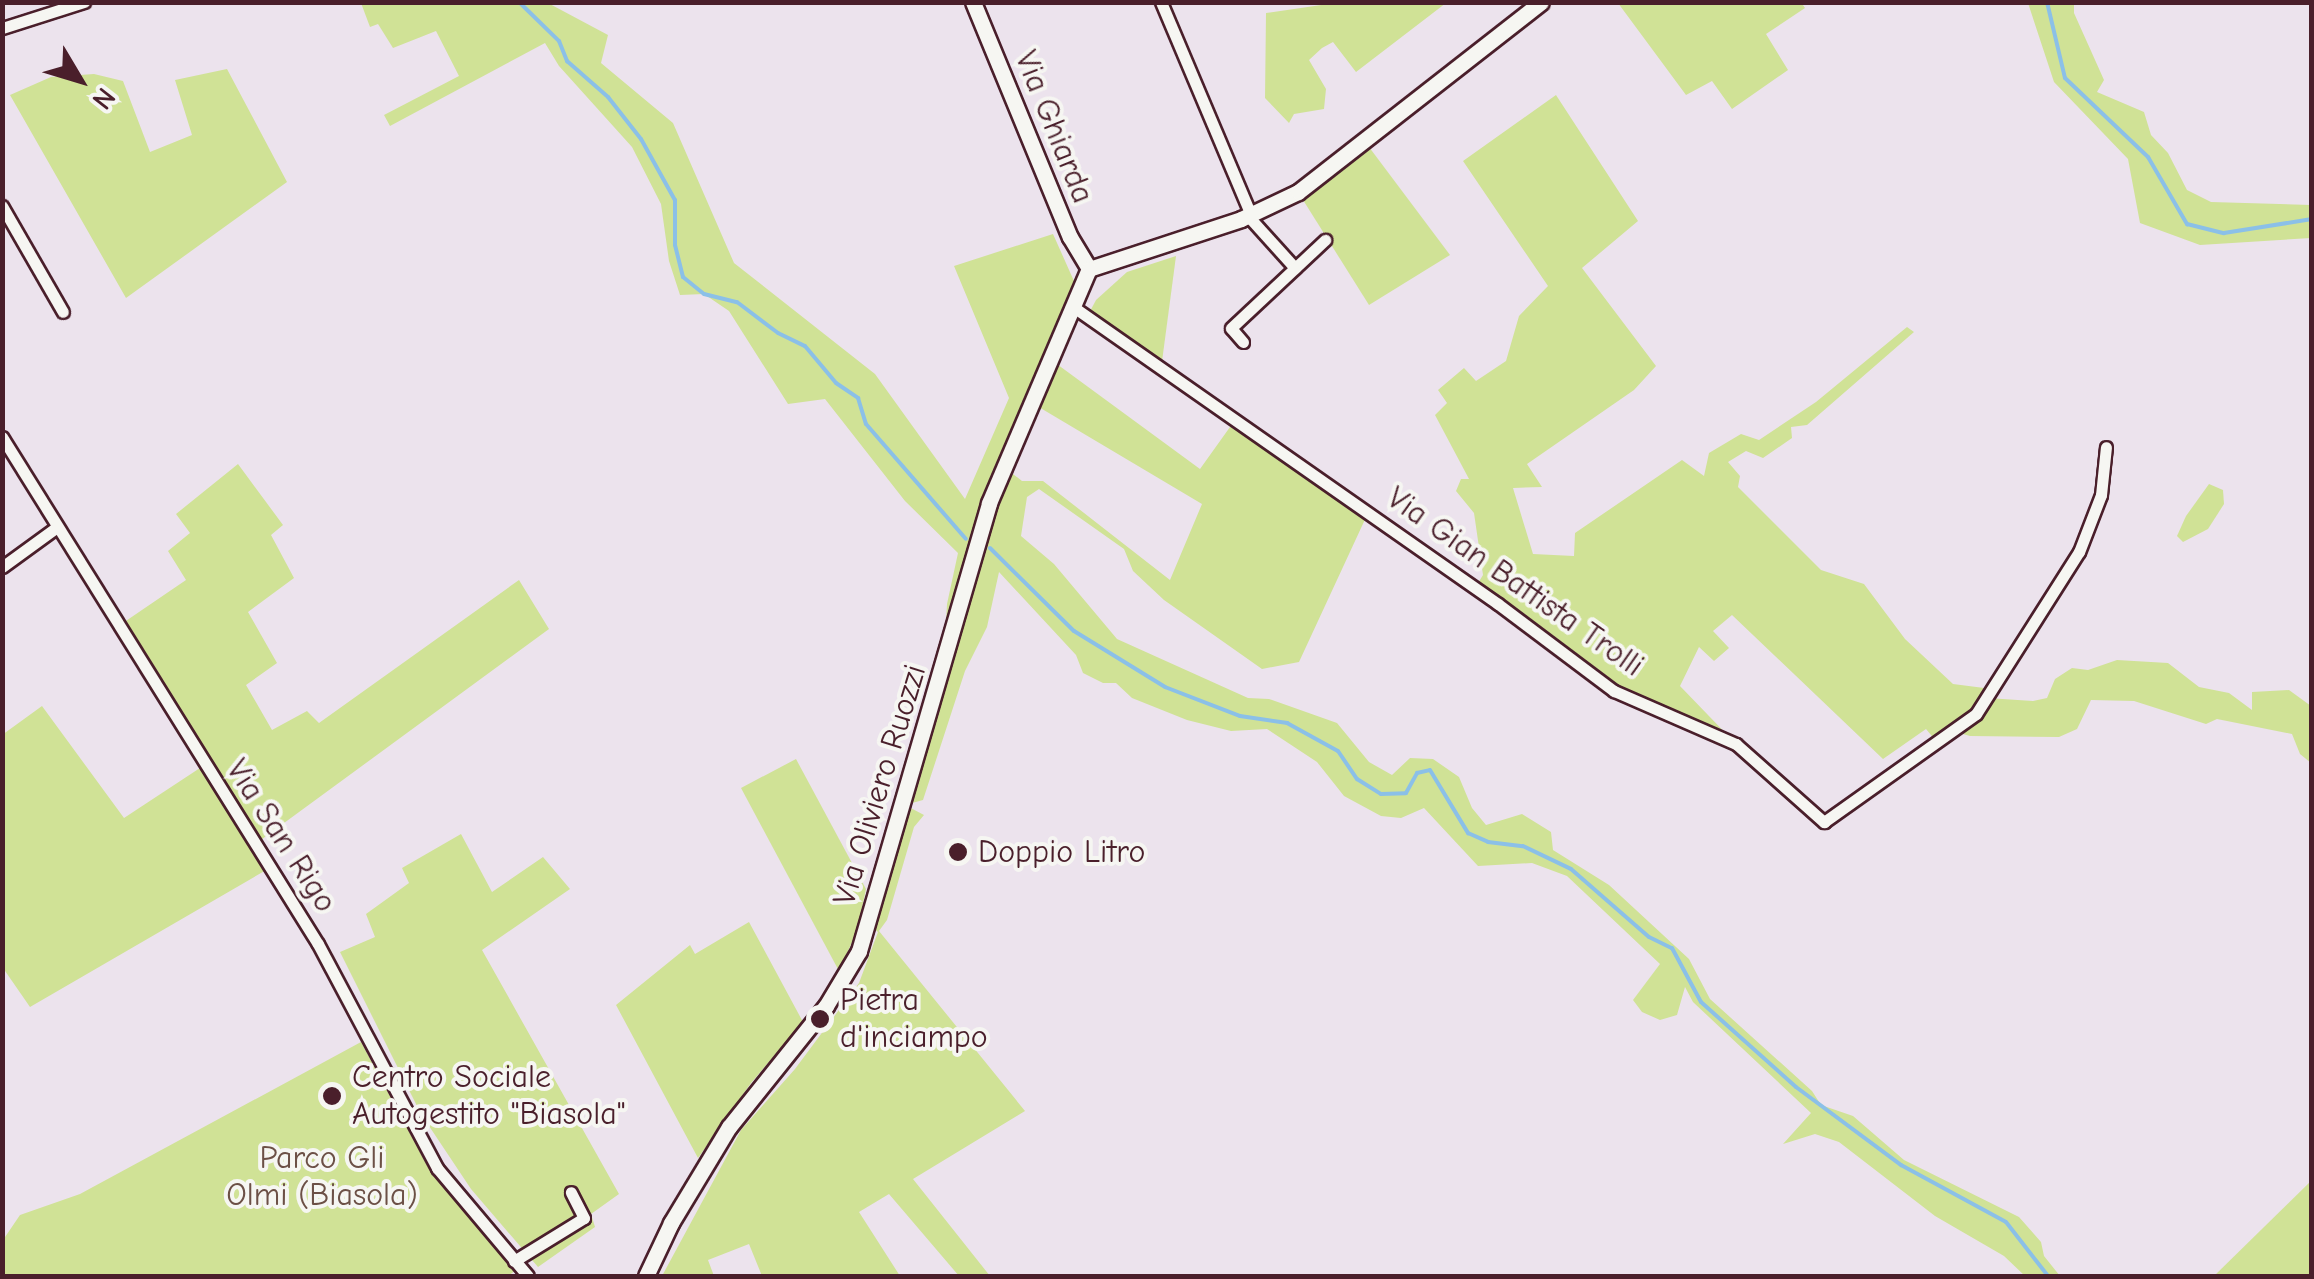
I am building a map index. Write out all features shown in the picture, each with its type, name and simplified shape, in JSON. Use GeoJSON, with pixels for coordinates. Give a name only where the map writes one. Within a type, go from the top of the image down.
{"type":"FeatureCollection","features":[{"type":"Feature","properties":{"kind":"street"},"geometry":{"type":"LineString","coordinates":[[2,28],[84,2]]}},
{"type":"Feature","properties":{"kind":"street","name":"Via Ghiarda"},"geometry":{"type":"LineString","coordinates":[[973,2],[1070,238],[1089,270]]}},
{"type":"Feature","properties":{"kind":"street"},"geometry":{"type":"LineString","coordinates":[[1160,2],[1250,215],[1294,268]]}},
{"type":"Feature","properties":{"kind":"street"},"geometry":{"type":"LineString","coordinates":[[1089,270],[1250,215],[1331,170],[1541,2]]}},
{"type":"Feature","properties":{"kind":"street"},"geometry":{"type":"LineString","coordinates":[[2,206],[63,312]]}},
{"type":"Feature","properties":{"kind":"street"},"geometry":{"type":"LineString","coordinates":[[1244,342],[1230,328],[1325,240]]}},
{"type":"Feature","properties":{"kind":"street","name":"Via Oliviero Ruozzi"},"geometry":{"type":"LineString","coordinates":[[646,1276],[698,1174],[742,1107],[826,1006],[859,951],[989,503],[1089,270]]}},
{"type":"Feature","properties":{"kind":"street","name":"Via Gian Battista Trolli"},"geometry":{"type":"LineString","coordinates":[[1072,306],[1498,604],[1614,691],[1736,744],[1824,822],[1976,714],[2079,552],[2100,496],[2106,447]]}},
{"type":"Feature","properties":{"kind":"street","name":"Via San Rigo"},"geometry":{"type":"LineString","coordinates":[[2,438],[7,455],[57,528],[318,944],[437,1168],[528,1276]]}},
{"type":"Feature","properties":{"kind":"street"},"geometry":{"type":"LineString","coordinates":[[2,568],[57,528]]}},
{"type":"Feature","properties":{"kind":"street"},"geometry":{"type":"LineString","coordinates":[[514,1261],[584,1218],[571,1192]]}},
{"type":"Feature","properties":{"kind":"green space"},"geometry":{"type":"Polygon","coordinates":[[[1801,2],[1805,8],[1766,34],[1788,70],[1732,109],[1712,81],[1686,95],[1618,3],[1801,2]]]}},
{"type":"Feature","properties":{"kind":"green space"},"geometry":{"type":"Polygon","coordinates":[[[361,3],[548,3],[608,35],[601,63],[673,123],[734,263],[875,374],[965,499],[1009,398],[954,266],[1053,234],[1078,290],[1050,359],[1200,469],[1235,420],[1368,513],[1299,662],[1262,669],[1164,600],[1133,571],[1124,549],[1039,489],[1027,497],[1021,536],[1054,564],[1117,639],[1248,698],[1269,699],[1337,723],[1369,762],[1392,775],[1410,758],[1433,759],[1459,777],[1472,808],[1486,825],[1522,814],[1551,832],[1553,850],[1609,885],[1689,959],[1710,999],[1812,1091],[1821,1105],[1853,1116],[1904,1160],[2019,1217],[2041,1242],[2044,1256],[2060,1276],[2025,1276],[2004,1256],[1935,1216],[1839,1142],[1815,1134],[1783,1144],[1811,1113],[1693,1002],[1685,987],[1677,1015],[1660,1020],[1642,1012],[1633,1000],[1660,964],[1567,876],[1532,863],[1478,866],[1424,808],[1401,818],[1381,816],[1344,796],[1317,762],[1267,729],[1231,731],[1187,720],[1132,698],[1116,683],[1103,683],[1083,673],[1076,655],[999,572],[987,627],[965,671],[923,800],[905,805],[924,815],[914,827],[887,920],[879,931],[1025,1111],[913,1179],[990,1276],[959,1276],[889,1194],[859,1212],[900,1276],[762,1276],[749,1244],[708,1260],[714,1276],[662,1276],[741,1130],[795,1069],[859,983],[878,932],[867,923],[944,659],[947,604],[958,553],[905,501],[825,399],[788,404],[729,311],[704,294],[680,295],[669,261],[661,204],[632,147],[559,66],[545,43],[390,126],[384,115],[459,76],[436,31],[393,48],[378,24],[370,27],[361,3]],[[1032,403],[1004,467],[1022,481],[1043,481],[1170,580],[1202,504],[1032,403]]]}},
{"type":"Feature","properties":{"kind":"green space"},"geometry":{"type":"Polygon","coordinates":[[[1335,3],[1446,3],[1356,72],[1333,42],[1322,48],[1309,60],[1326,89],[1324,109],[1294,114],[1289,123],[1265,98],[1266,13],[1335,3]]]}},
{"type":"Feature","properties":{"kind":"green space"},"geometry":{"type":"Polygon","coordinates":[[[2028,3],[2074,3],[2074,13],[2104,80],[2097,92],[2144,112],[2151,135],[2168,153],[2187,190],[2211,202],[2311,205],[2311,238],[2200,245],[2140,223],[2128,159],[2054,82],[2028,3]]]}},
{"type":"Feature","properties":{"kind":"green space"},"geometry":{"type":"Polygon","coordinates":[[[227,69],[287,182],[126,298],[10,95],[51,77],[94,74],[123,81],[150,152],[192,135],[175,80],[227,69]]]}},
{"type":"Feature","properties":{"kind":"green space"},"geometry":{"type":"Polygon","coordinates":[[[1556,95],[1638,221],[1582,268],[1656,366],[1634,390],[1527,464],[1542,487],[1513,488],[1533,554],[1574,556],[1575,533],[1682,460],[1704,476],[1709,453],[1741,434],[1759,440],[1816,402],[1907,327],[1914,332],[1807,425],[1791,427],[1792,438],[1763,458],[1746,451],[1728,462],[1740,476],[1738,487],[1821,570],[1864,584],[1905,639],[1953,684],[1992,689],[1987,698],[2033,701],[2047,698],[2055,679],[2072,668],[2088,670],[2117,660],[2168,663],[2199,687],[2229,693],[2252,710],[2252,692],[2289,690],[2311,706],[2311,763],[2300,754],[2292,734],[2217,719],[2206,724],[2134,701],[2091,700],[2077,729],[2059,737],[1970,736],[1956,732],[1936,741],[1926,729],[1883,759],[1732,615],[1713,631],[1729,648],[1714,661],[1699,647],[1680,686],[1736,744],[1614,691],[1475,588],[1483,575],[1474,513],[1456,491],[1461,479],[1469,479],[1435,415],[1447,403],[1438,390],[1464,368],[1476,381],[1506,361],[1519,316],[1548,286],[1463,161],[1556,95]]]}},
{"type":"Feature","properties":{"kind":"green space"},"geometry":{"type":"Polygon","coordinates":[[[1366,143],[1450,255],[1369,305],[1298,192],[1366,143]]]}},
{"type":"Feature","properties":{"kind":"green space"},"geometry":{"type":"Polygon","coordinates":[[[1176,256],[1161,369],[1087,317],[1096,300],[1127,272],[1176,256]]]}},
{"type":"Feature","properties":{"kind":"green space"},"geometry":{"type":"Polygon","coordinates":[[[238,464],[283,525],[271,535],[294,578],[248,612],[277,663],[246,685],[272,730],[307,711],[319,723],[519,580],[549,629],[254,845],[268,869],[30,1007],[3,968],[2,735],[42,706],[124,818],[203,766],[117,627],[186,580],[168,551],[190,533],[176,514],[238,464]]]}},
{"type":"Feature","properties":{"kind":"green space"},"geometry":{"type":"Polygon","coordinates":[[[2209,484],[2223,490],[2224,504],[2208,529],[2183,542],[2177,536],[2209,484]]]}},
{"type":"Feature","properties":{"kind":"green space"},"geometry":{"type":"Polygon","coordinates":[[[796,759],[866,889],[857,931],[839,971],[741,788],[796,759]]]}},
{"type":"Feature","properties":{"kind":"green space"},"geometry":{"type":"Polygon","coordinates":[[[461,834],[492,892],[543,857],[570,889],[482,950],[619,1194],[591,1214],[595,1227],[538,1267],[471,1189],[421,1114],[340,952],[375,937],[366,914],[409,883],[402,868],[461,834]]]}},
{"type":"Feature","properties":{"kind":"green space"},"geometry":{"type":"Polygon","coordinates":[[[749,922],[803,1022],[751,1083],[698,1158],[616,1005],[690,945],[695,954],[749,922]]]}},
{"type":"Feature","properties":{"kind":"green space","name":"Parco Gli Olmi (Biasola)"},"geometry":{"type":"Polygon","coordinates":[[[361,1042],[428,1167],[435,1164],[520,1267],[508,1276],[3,1276],[3,1240],[20,1215],[80,1194],[361,1042]]]}},
{"type":"Feature","properties":{"kind":"green space"},"geometry":{"type":"Polygon","coordinates":[[[2311,1181],[2311,1276],[2214,1276],[2311,1181]]]}},
{"type":"Feature","properties":{"kind":"waterway"},"geometry":{"type":"LineString","coordinates":[[519,2],[559,41],[567,61],[608,97],[641,139],[675,200],[675,245],[683,277],[704,294],[737,302],[778,333],[805,346],[836,383],[858,398],[866,424],[966,539]]}},
{"type":"Feature","properties":{"kind":"waterway"},"geometry":{"type":"LineString","coordinates":[[2047,2],[2065,78],[2148,157],[2187,224],[2224,233],[2312,219]]}},
{"type":"Feature","properties":{"kind":"waterway"},"geometry":{"type":"LineString","coordinates":[[990,548],[1074,631],[1165,687],[1240,716],[1287,723],[1338,751],[1357,779],[1381,794],[1406,793],[1417,773],[1430,770],[1468,833],[1488,842],[1523,846],[1571,869],[1649,937],[1672,948],[1701,1002],[1796,1087],[1901,1165],[2006,1222],[2048,1276]]}},
{"type":"Feature","properties":{"kind":"place","name":"Doppio Litro"},"geometry":{"type":"Point","coordinates":[958,852]}},
{"type":"Feature","properties":{"kind":"place","name":"Pietra d'inciampo"},"geometry":{"type":"Point","coordinates":[820,1019]}},
{"type":"Feature","properties":{"kind":"place","name":"Centro Sociale Autogestito \"Biasola\""},"geometry":{"type":"Point","coordinates":[332,1096]}}]}
